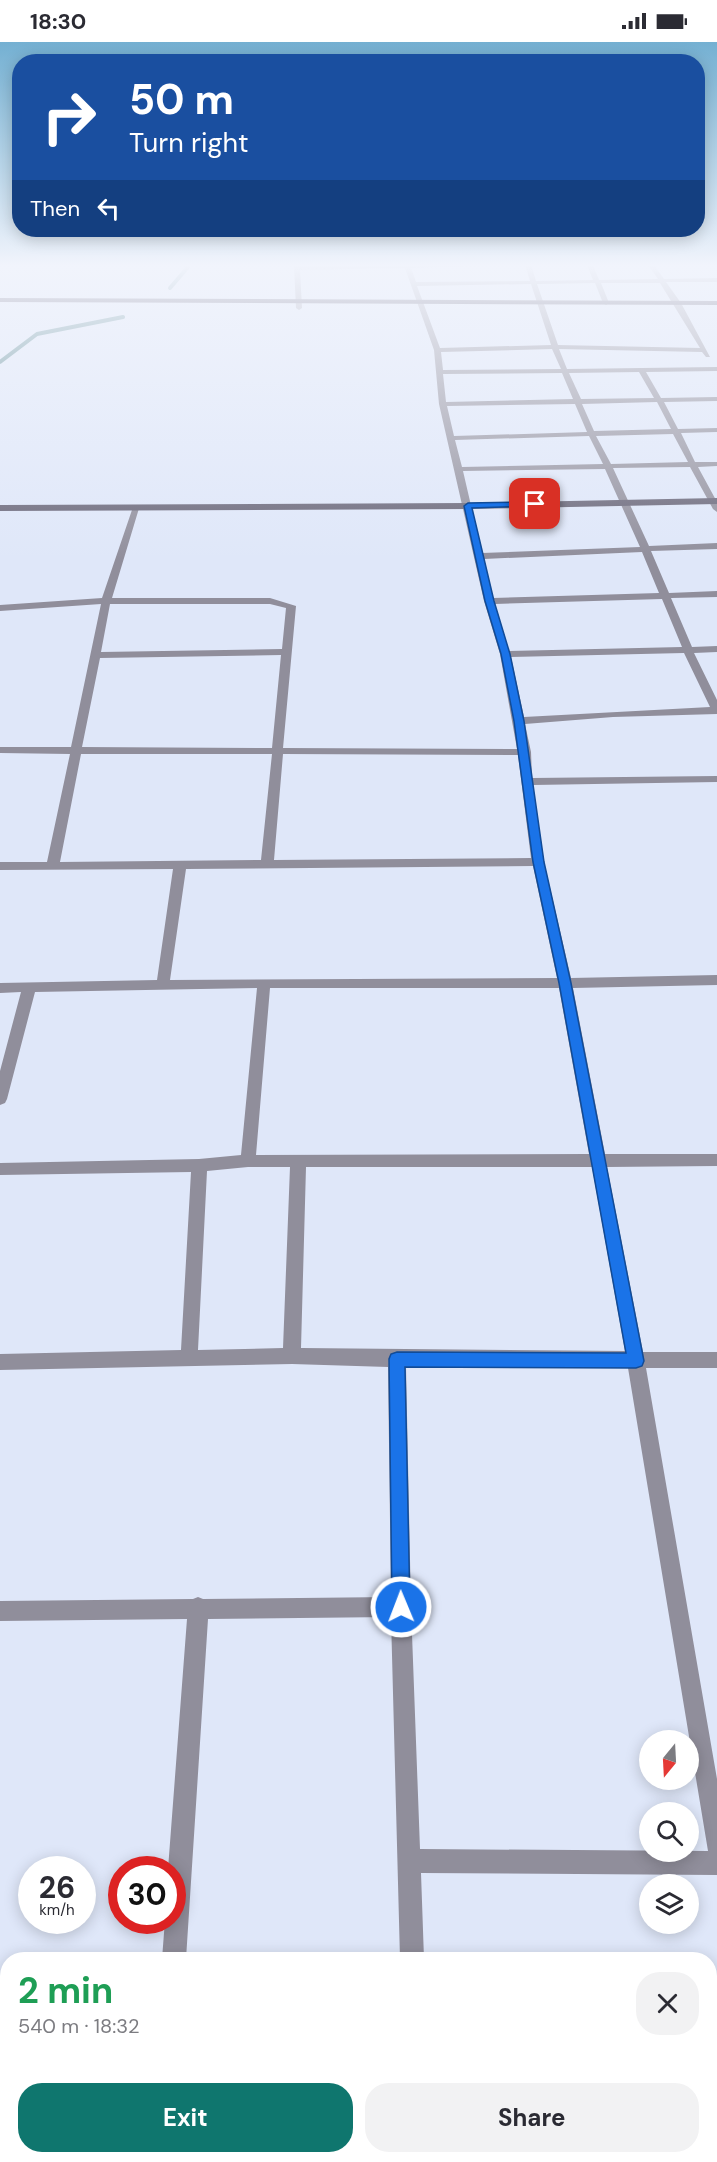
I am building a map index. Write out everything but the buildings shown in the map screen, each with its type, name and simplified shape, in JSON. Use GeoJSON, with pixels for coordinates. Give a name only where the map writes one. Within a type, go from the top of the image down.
{"type":"FeatureCollection","features":[{"type":"Feature","properties":{"kind":"street"},"geometry":{"type":"LineString","coordinates":[[439,364],[443,404],[489,601],[506,654],[525,752],[538,862],[565,983],[636,1361],[717,1846]]}},
{"type":"Feature","properties":{"kind":"street"},"geometry":{"type":"LineString","coordinates":[[519,721],[717,710],[688,650],[626,502],[591,433],[562,364]]}},
{"type":"Feature","properties":{"kind":"street"},"geometry":{"type":"LineString","coordinates":[[641,369],[660,399],[674,431],[715,503]]}},
{"type":"Feature","properties":{"kind":"street"},"geometry":{"type":"LineString","coordinates":[[440,372],[716,370]]}},
{"type":"Feature","properties":{"kind":"street"},"geometry":{"type":"LineString","coordinates":[[443,404],[717,399]]}},
{"type":"Feature","properties":{"kind":"street"},"geometry":{"type":"LineString","coordinates":[[452,438],[717,430]]}},
{"type":"Feature","properties":{"kind":"street"},"geometry":{"type":"LineString","coordinates":[[460,469],[717,464]]}},
{"type":"Feature","properties":{"kind":"street"},"geometry":{"type":"LineString","coordinates":[[0,508],[715,503]]}},
{"type":"Feature","properties":{"kind":"street"},"geometry":{"type":"LineString","coordinates":[[53,865],[74,750],[106,601],[137,507]]}},
{"type":"Feature","properties":{"kind":"street"},"geometry":{"type":"LineString","coordinates":[[480,556],[717,546]]}},
{"type":"Feature","properties":{"kind":"street"},"geometry":{"type":"LineString","coordinates":[[489,601],[717,594]]}},
{"type":"Feature","properties":{"kind":"street"},"geometry":{"type":"LineString","coordinates":[[0,608],[106,601],[282,603],[291,606],[267,864]]}},
{"type":"Feature","properties":{"kind":"street"},"geometry":{"type":"LineString","coordinates":[[506,654],[717,649]]}},
{"type":"Feature","properties":{"kind":"street"},"geometry":{"type":"LineString","coordinates":[[96,655],[286,652]]}},
{"type":"Feature","properties":{"kind":"street"},"geometry":{"type":"LineString","coordinates":[[0,750],[525,752]]}},
{"type":"Feature","properties":{"kind":"street"},"geometry":{"type":"LineString","coordinates":[[529,782],[717,779]]}},
{"type":"Feature","properties":{"kind":"street"},"geometry":{"type":"LineString","coordinates":[[0,866],[538,862]]}},
{"type":"Feature","properties":{"kind":"street"},"geometry":{"type":"LineString","coordinates":[[163,984],[180,866]]}},
{"type":"Feature","properties":{"kind":"street"},"geometry":{"type":"LineString","coordinates":[[0,988],[163,984],[565,983],[717,980]]}},
{"type":"Feature","properties":{"kind":"street"},"geometry":{"type":"LineString","coordinates":[[248,1161],[264,983]]}},
{"type":"Feature","properties":{"kind":"street"},"geometry":{"type":"LineString","coordinates":[[0,1099],[29,989]]}},
{"type":"Feature","properties":{"kind":"street"},"geometry":{"type":"LineString","coordinates":[[0,1168],[199,1165],[248,1161],[717,1160]]}},
{"type":"Feature","properties":{"kind":"street"},"geometry":{"type":"LineString","coordinates":[[292,1356],[298,1162]]}},
{"type":"Feature","properties":{"kind":"street"},"geometry":{"type":"LineString","coordinates":[[189,1357],[199,1165]]}},
{"type":"Feature","properties":{"kind":"street"},"geometry":{"type":"LineString","coordinates":[[0,1362],[292,1356],[397,1359],[717,1360]]}},
{"type":"Feature","properties":{"kind":"street"},"geometry":{"type":"LineString","coordinates":[[397,1359],[401,1607],[412,1952]]}},
{"type":"Feature","properties":{"kind":"street"},"geometry":{"type":"LineString","coordinates":[[0,1611],[198,1607],[401,1607]]}},
{"type":"Feature","properties":{"kind":"street"},"geometry":{"type":"LineString","coordinates":[[174,1952],[198,1607]]}},
{"type":"Feature","properties":{"kind":"street"},"geometry":{"type":"LineString","coordinates":[[409,1861],[717,1863]]}},
{"type":"Feature","properties":{"kind":"route"},"geometry":{"type":"LineString","coordinates":[[401,1607],[397,1359],[636,1361],[565,983],[538,862],[529,782],[506,654],[489,601],[468,506],[535,504]]}}]}
